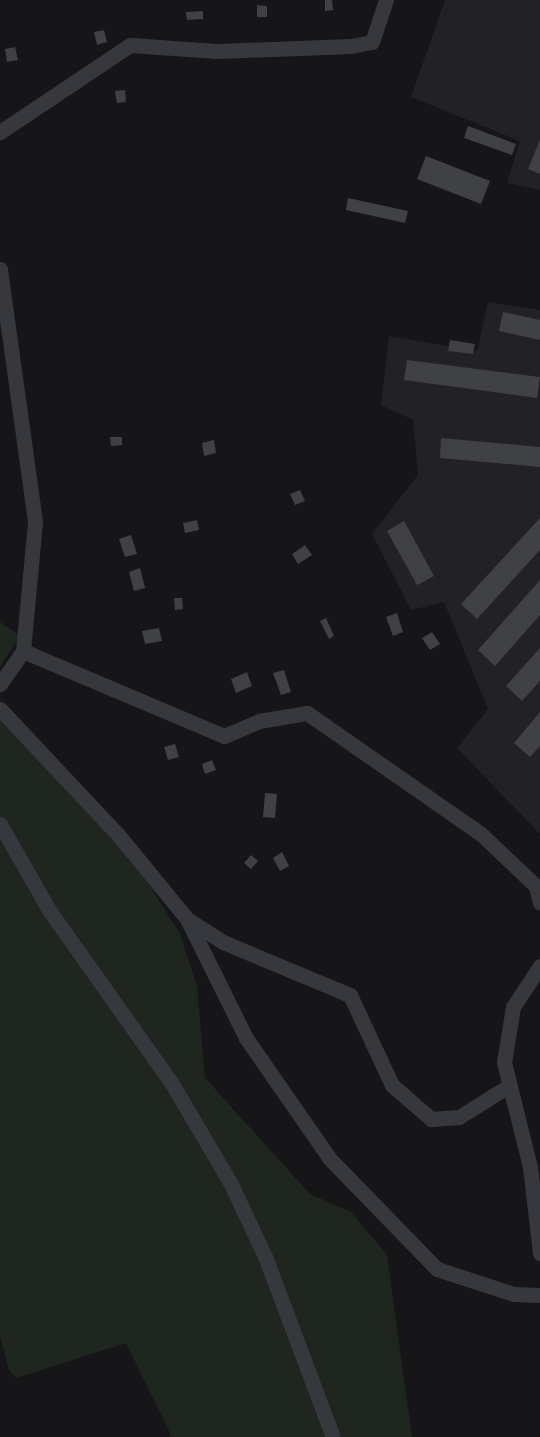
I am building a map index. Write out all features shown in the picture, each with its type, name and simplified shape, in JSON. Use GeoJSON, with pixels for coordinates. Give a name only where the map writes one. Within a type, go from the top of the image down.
{"type":"FeatureCollection","features":[{"type":"Feature","properties":{"kind":"street"},"geometry":{"type":"LineString","coordinates":[[0,132],[130,45],[217,51],[351,46],[372,42],[386,0]]}},
{"type":"Feature","properties":{"kind":"street"},"geometry":{"type":"LineString","coordinates":[[0,269],[35,522],[23,651],[0,684]]}},
{"type":"Feature","properties":{"kind":"street"},"geometry":{"type":"LineString","coordinates":[[23,651],[224,736],[259,721],[307,713],[481,834],[536,886],[540,903]]}},
{"type":"Feature","properties":{"kind":"street"},"geometry":{"type":"LineString","coordinates":[[0,709],[120,837],[187,919],[246,1038],[294,1113],[423,1259],[472,1282],[540,1295]]}},
{"type":"Feature","properties":{"kind":"street"},"geometry":{"type":"LineString","coordinates":[[0,824],[49,909],[165,1072],[230,1182],[266,1259],[333,1437]]}},
{"type":"Feature","properties":{"kind":"street"},"geometry":{"type":"LineString","coordinates":[[187,919],[223,942],[350,995],[393,1085],[432,1119],[459,1117],[507,1087]]}},
{"type":"Feature","properties":{"kind":"street"},"geometry":{"type":"LineString","coordinates":[[540,966],[513,1006],[507,1026],[507,1087],[530,1167],[540,1253]]}},
{"type":"Feature","properties":{"kind":"shaded area"},"geometry":{"type":"Polygon","coordinates":[[[445,0],[540,0],[540,190],[507,183],[520,141],[411,97],[445,0]]]}},
{"type":"Feature","properties":{"kind":"shaded area"},"geometry":{"type":"Polygon","coordinates":[[[488,302],[540,310],[540,834],[457,748],[488,709],[444,602],[411,610],[372,534],[418,475],[413,420],[381,405],[389,336],[477,351],[488,302]]]}},
{"type":"Feature","properties":{"kind":"shaded area"},"geometry":{"type":"Polygon","coordinates":[[[0,622],[20,636],[0,667],[0,622]]]}},
{"type":"Feature","properties":{"kind":"shaded area"},"geometry":{"type":"Polygon","coordinates":[[[0,712],[131,856],[180,934],[197,986],[205,1078],[310,1194],[351,1212],[387,1255],[412,1437],[172,1437],[126,1343],[16,1378],[9,1370],[0,1336],[0,712]]]}},
{"type":"Feature","properties":{"kind":"building"},"geometry":{"type":"Polygon","coordinates":[[[325,0],[332,0],[333,10],[325,11],[325,0]]]}},
{"type":"Feature","properties":{"kind":"building"},"geometry":{"type":"Polygon","coordinates":[[[257,5],[267,6],[267,17],[257,17],[257,5]]]}},
{"type":"Feature","properties":{"kind":"building"},"geometry":{"type":"Polygon","coordinates":[[[203,11],[203,19],[187,20],[186,12],[203,11]]]}},
{"type":"Feature","properties":{"kind":"building"},"geometry":{"type":"Polygon","coordinates":[[[104,30],[107,42],[97,45],[94,32],[104,30]]]}},
{"type":"Feature","properties":{"kind":"building"},"geometry":{"type":"Polygon","coordinates":[[[15,47],[18,60],[7,62],[5,49],[15,47]]]}},
{"type":"Feature","properties":{"kind":"building"},"geometry":{"type":"Polygon","coordinates":[[[125,90],[126,102],[117,103],[115,91],[125,90]]]}},
{"type":"Feature","properties":{"kind":"building"},"geometry":{"type":"Polygon","coordinates":[[[468,126],[516,144],[512,155],[464,138],[468,126]]]}},
{"type":"Feature","properties":{"kind":"building"},"geometry":{"type":"Polygon","coordinates":[[[540,140],[540,174],[528,169],[540,140]]]}},
{"type":"Feature","properties":{"kind":"building"},"geometry":{"type":"Polygon","coordinates":[[[426,156],[490,181],[481,204],[417,179],[426,156]]]}},
{"type":"Feature","properties":{"kind":"building"},"geometry":{"type":"Polygon","coordinates":[[[348,198],[408,211],[405,223],[346,210],[348,198]]]}},
{"type":"Feature","properties":{"kind":"building"},"geometry":{"type":"Polygon","coordinates":[[[503,312],[540,320],[540,340],[499,331],[503,312]]]}},
{"type":"Feature","properties":{"kind":"building"},"geometry":{"type":"Polygon","coordinates":[[[450,340],[475,344],[473,354],[448,351],[450,340]]]}},
{"type":"Feature","properties":{"kind":"building"},"geometry":{"type":"Polygon","coordinates":[[[407,360],[540,377],[537,398],[404,380],[407,360]]]}},
{"type":"Feature","properties":{"kind":"building"},"geometry":{"type":"Polygon","coordinates":[[[110,437],[122,437],[122,445],[111,446],[110,437]]]}},
{"type":"Feature","properties":{"kind":"building"},"geometry":{"type":"Polygon","coordinates":[[[441,438],[540,447],[540,467],[440,458],[441,438]]]}},
{"type":"Feature","properties":{"kind":"building"},"geometry":{"type":"Polygon","coordinates":[[[214,440],[216,453],[204,456],[202,443],[214,440]]]}},
{"type":"Feature","properties":{"kind":"building"},"geometry":{"type":"Polygon","coordinates":[[[300,490],[305,501],[295,505],[290,494],[300,490]]]}},
{"type":"Feature","properties":{"kind":"building"},"geometry":{"type":"Polygon","coordinates":[[[540,518],[540,550],[477,619],[461,604],[540,518]]]}},
{"type":"Feature","properties":{"kind":"building"},"geometry":{"type":"Polygon","coordinates":[[[197,520],[199,530],[185,533],[183,523],[197,520]]]}},
{"type":"Feature","properties":{"kind":"building"},"geometry":{"type":"Polygon","coordinates":[[[404,521],[434,576],[417,585],[387,531],[404,521]]]}},
{"type":"Feature","properties":{"kind":"building"},"geometry":{"type":"Polygon","coordinates":[[[131,535],[137,554],[125,557],[119,539],[131,535]]]}},
{"type":"Feature","properties":{"kind":"building"},"geometry":{"type":"Polygon","coordinates":[[[305,545],[312,555],[298,564],[292,554],[305,545]]]}},
{"type":"Feature","properties":{"kind":"building"},"geometry":{"type":"Polygon","coordinates":[[[140,568],[145,588],[134,591],[129,572],[140,568]]]}},
{"type":"Feature","properties":{"kind":"building"},"geometry":{"type":"Polygon","coordinates":[[[540,580],[540,615],[495,666],[478,650],[540,580]]]}},
{"type":"Feature","properties":{"kind":"building"},"geometry":{"type":"Polygon","coordinates":[[[174,598],[182,598],[183,609],[175,610],[174,598]]]}},
{"type":"Feature","properties":{"kind":"building"},"geometry":{"type":"Polygon","coordinates":[[[397,613],[403,632],[393,636],[386,617],[397,613]]]}},
{"type":"Feature","properties":{"kind":"building"},"geometry":{"type":"Polygon","coordinates":[[[326,618],[334,636],[329,639],[320,621],[326,618]]]}},
{"type":"Feature","properties":{"kind":"building"},"geometry":{"type":"Polygon","coordinates":[[[159,628],[162,641],[145,644],[142,631],[159,628]]]}},
{"type":"Feature","properties":{"kind":"building"},"geometry":{"type":"Polygon","coordinates":[[[432,632],[440,644],[430,650],[422,638],[432,632]]]}},
{"type":"Feature","properties":{"kind":"building"},"geometry":{"type":"Polygon","coordinates":[[[540,648],[540,681],[522,701],[506,686],[540,648]]]}},
{"type":"Feature","properties":{"kind":"building"},"geometry":{"type":"Polygon","coordinates":[[[284,670],[291,692],[281,695],[273,673],[284,670]]]}},
{"type":"Feature","properties":{"kind":"building"},"geometry":{"type":"Polygon","coordinates":[[[247,672],[252,686],[236,693],[231,679],[247,672]]]}},
{"type":"Feature","properties":{"kind":"building"},"geometry":{"type":"Polygon","coordinates":[[[540,712],[540,746],[530,757],[514,743],[540,712]]]}},
{"type":"Feature","properties":{"kind":"building"},"geometry":{"type":"Polygon","coordinates":[[[175,744],[179,757],[168,760],[164,747],[175,744]]]}},
{"type":"Feature","properties":{"kind":"building"},"geometry":{"type":"Polygon","coordinates":[[[212,760],[216,770],[205,774],[202,764],[212,760]]]}},
{"type":"Feature","properties":{"kind":"building"},"geometry":{"type":"Polygon","coordinates":[[[265,793],[277,794],[275,818],[263,817],[265,793]]]}},
{"type":"Feature","properties":{"kind":"building"},"geometry":{"type":"Polygon","coordinates":[[[282,852],[289,866],[280,871],[273,858],[282,852]]]}},
{"type":"Feature","properties":{"kind":"building"},"geometry":{"type":"Polygon","coordinates":[[[251,855],[258,861],[251,869],[244,863],[251,855]]]}}]}
